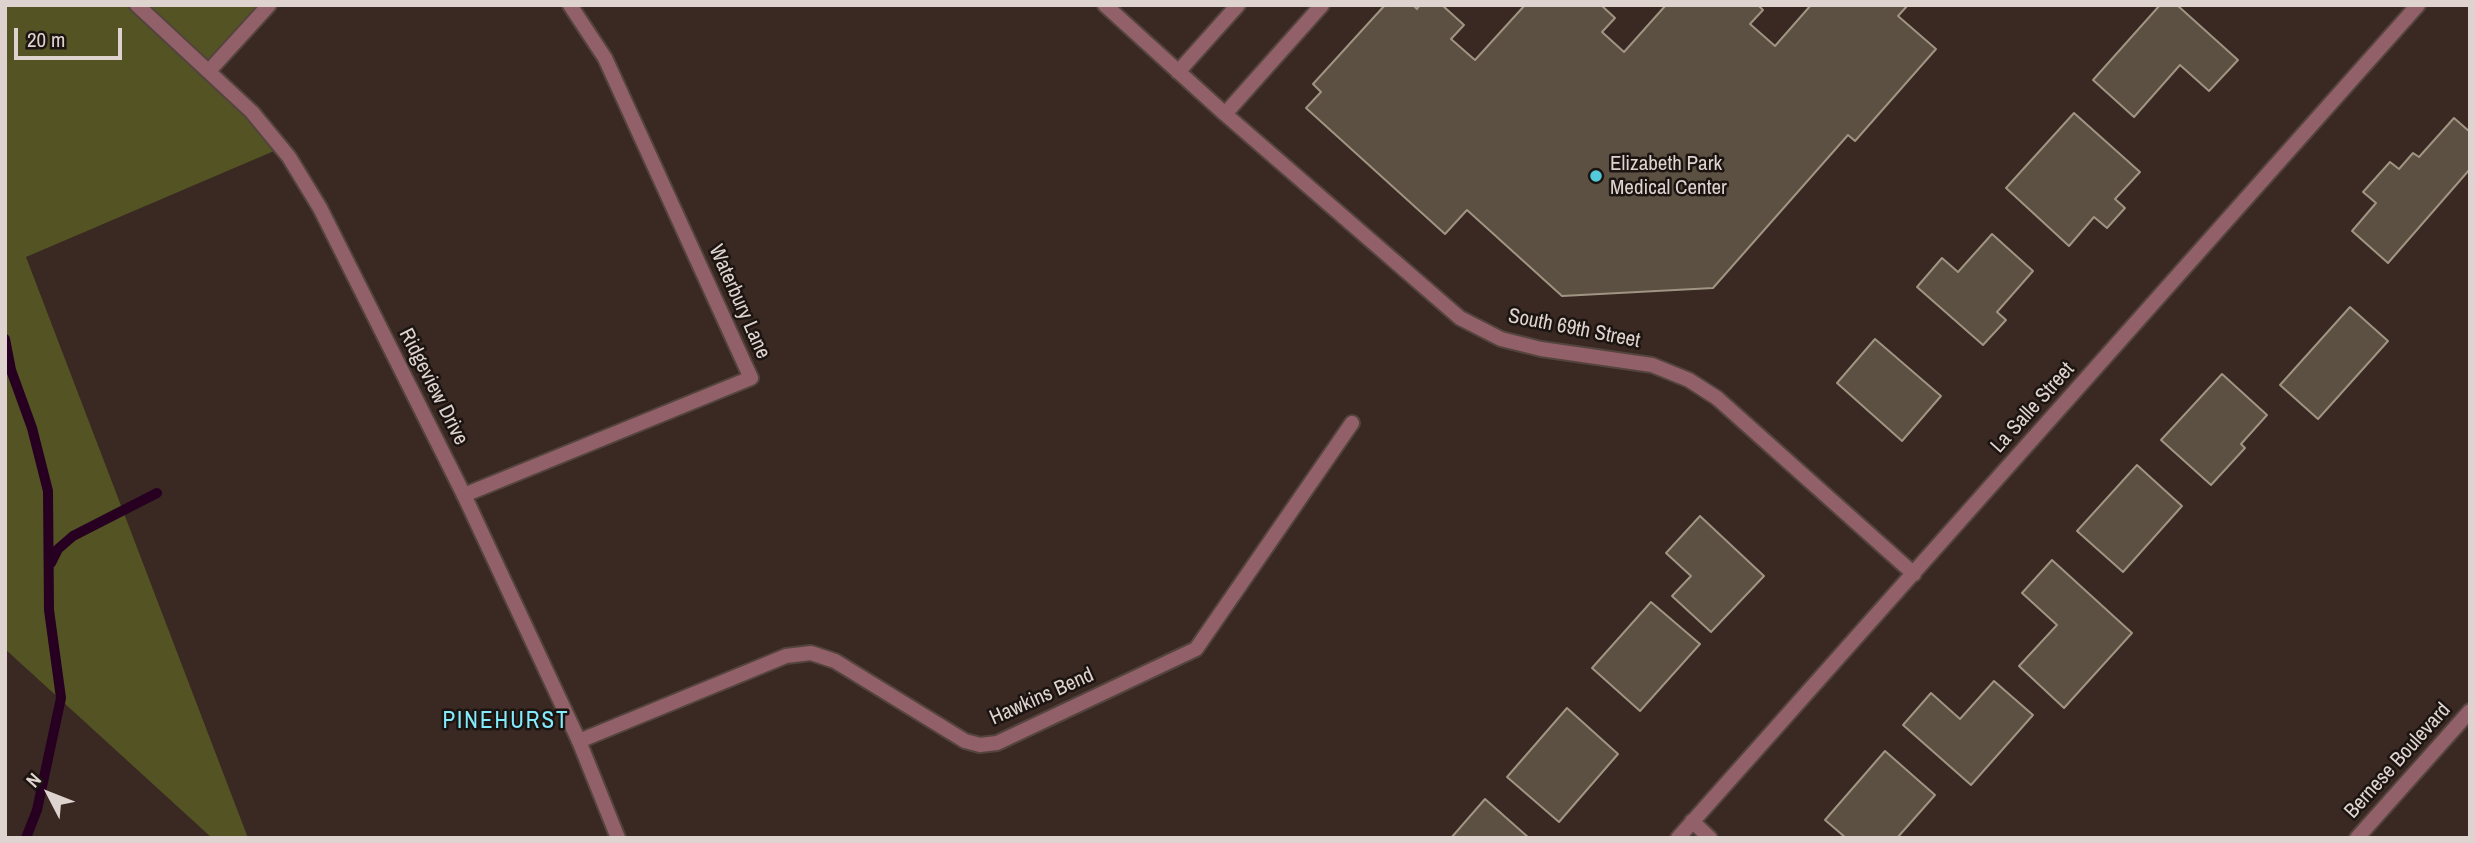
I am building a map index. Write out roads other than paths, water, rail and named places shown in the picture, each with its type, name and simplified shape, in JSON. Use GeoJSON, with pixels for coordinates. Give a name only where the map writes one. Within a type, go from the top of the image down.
{"type":"FeatureCollection","features":[{"type":"Feature","properties":{"kind":"street","name":"Ridgeview Drive"},"geometry":{"type":"LineString","coordinates":[[137,5],[252,112],[289,157],[320,208],[464,495],[579,741],[618,838]]}},
{"type":"Feature","properties":{"kind":"street"},"geometry":{"type":"LineString","coordinates":[[209,71],[269,5]]}},
{"type":"Feature","properties":{"kind":"street","name":"Waterbury Lane"},"geometry":{"type":"LineString","coordinates":[[464,495],[751,378],[605,58],[570,5]]}},
{"type":"Feature","properties":{"kind":"street","name":"South 69th Street"},"geometry":{"type":"LineString","coordinates":[[1105,5],[1225,114],[1460,318],[1501,339],[1541,349],[1652,365],[1689,380],[1717,398],[1913,574]]}},
{"type":"Feature","properties":{"kind":"street"},"geometry":{"type":"LineString","coordinates":[[1178,72],[1238,5]]}},
{"type":"Feature","properties":{"kind":"street"},"geometry":{"type":"LineString","coordinates":[[1225,114],[1322,5]]}},
{"type":"Feature","properties":{"kind":"street","name":"La Salle Street"},"geometry":{"type":"LineString","coordinates":[[1678,838],[2418,5]]}},
{"type":"Feature","properties":{"kind":"street","name":"Hawkins Bend"},"geometry":{"type":"LineString","coordinates":[[579,741],[786,656],[811,653],[835,661],[965,741],[980,745],[997,743],[1196,649],[1352,423]]}},
{"type":"Feature","properties":{"kind":"street","name":"Bernese Boulevard"},"geometry":{"type":"LineString","coordinates":[[2357,838],[2470,711]]}},
{"type":"Feature","properties":{"kind":"street"},"geometry":{"type":"LineString","coordinates":[[1692,821],[1710,838]]}},
{"type":"Feature","properties":{"kind":"waterway"},"geometry":{"type":"LineString","coordinates":[[5,339],[11,370],[32,428],[48,491],[49,610],[61,698],[37,810],[26,838]]}},
{"type":"Feature","properties":{"kind":"waterway"},"geometry":{"type":"LineString","coordinates":[[51,563],[58,549],[73,536],[157,493]]}},
{"type":"Feature","properties":{"kind":"place","name":"Elizabeth Park Medical Center"},"geometry":{"type":"Point","coordinates":[1596,176]}},
{"type":"Feature","properties":{"kind":"district","name":"PINEHURST"},"geometry":{"type":"Point","coordinates":[506,722]}}]}
